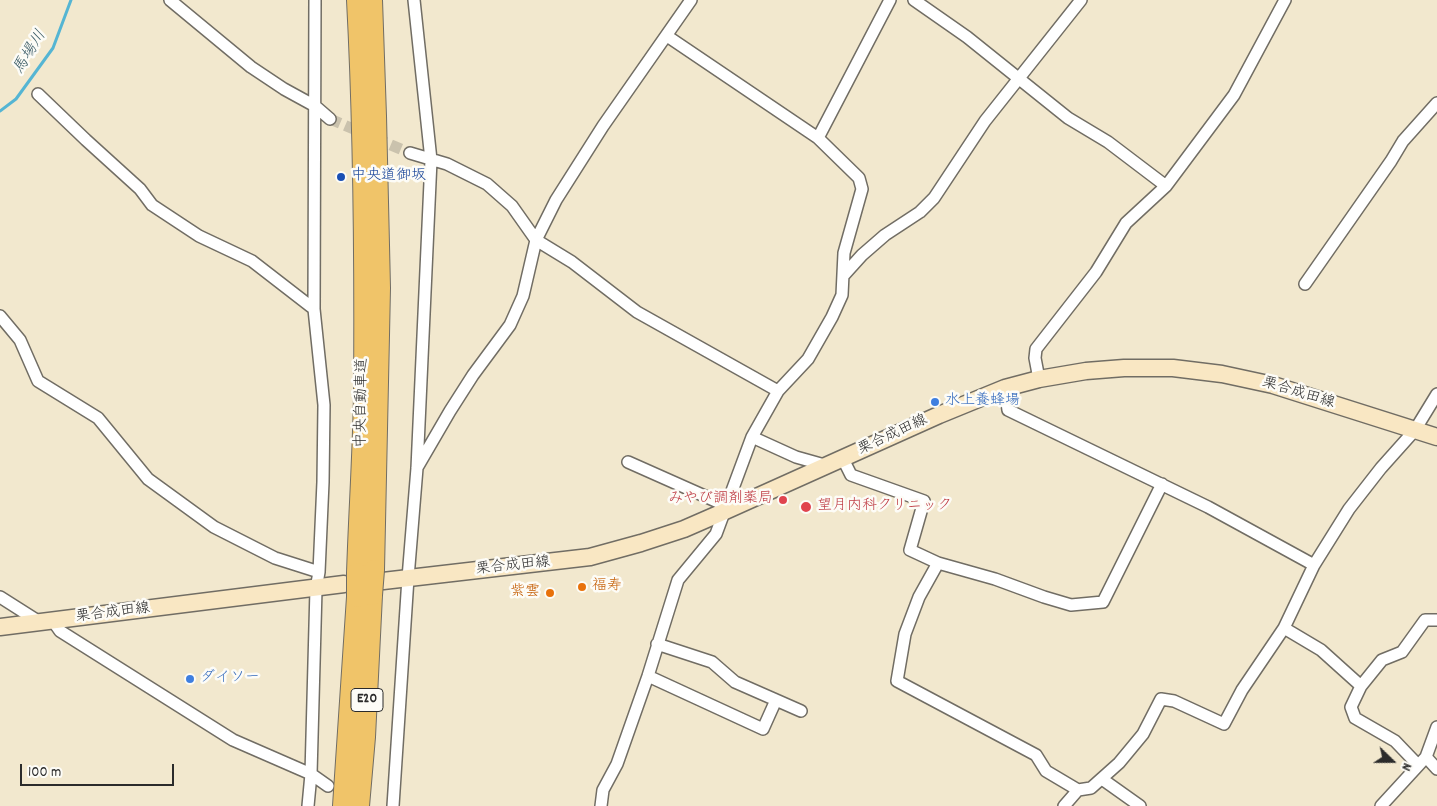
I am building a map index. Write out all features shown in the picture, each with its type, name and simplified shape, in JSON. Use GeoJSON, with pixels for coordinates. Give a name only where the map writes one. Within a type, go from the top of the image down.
{"type":"FeatureCollection","features":[{"type":"Feature","properties":{"kind":"highway","name":"中央自動車道"},"geometry":{"type":"LineString","coordinates":[[357,0],[362,121],[364,283],[365,737],[359,806]]}},
{"type":"Feature","properties":{"kind":"highway","name":"中央自動車道"},"geometry":{"type":"LineString","coordinates":[[344,806],[364,583],[380,288],[378,152],[372,0]]}},
{"type":"Feature","properties":{"kind":"main road","name":"栗合成田線"},"geometry":{"type":"LineString","coordinates":[[0,627],[590,557],[684,529],[938,415],[1005,388],[1039,379],[1086,371],[1124,368],[1173,368],[1210,372],[1272,384],[1437,437]]}},
{"type":"Feature","properties":{"kind":"street"},"geometry":{"type":"LineString","coordinates":[[170,0],[251,67],[284,89],[316,106],[330,119]]}},
{"type":"Feature","properties":{"kind":"street"},"geometry":{"type":"LineString","coordinates":[[308,806],[311,774],[316,589],[319,572],[324,405],[314,310],[315,0]]}},
{"type":"Feature","properties":{"kind":"street"},"geometry":{"type":"LineString","coordinates":[[393,806],[417,468],[431,160],[414,0]]}},
{"type":"Feature","properties":{"kind":"street"},"geometry":{"type":"LineString","coordinates":[[417,468],[468,382],[510,325],[523,296],[536,240],[556,200],[598,134],[691,0]]}},
{"type":"Feature","properties":{"kind":"street"},"geometry":{"type":"LineString","coordinates":[[818,138],[890,0]]}},
{"type":"Feature","properties":{"kind":"street"},"geometry":{"type":"LineString","coordinates":[[914,0],[967,37],[1068,118],[1108,142],[1166,186]]}},
{"type":"Feature","properties":{"kind":"street"},"geometry":{"type":"LineString","coordinates":[[843,276],[862,255],[885,235],[920,212],[934,198],[986,121],[1080,0]]}},
{"type":"Feature","properties":{"kind":"street"},"geometry":{"type":"LineString","coordinates":[[1039,379],[1035,358],[1036,349],[1096,272],[1126,223],[1166,186],[1234,95],[1285,0]]}},
{"type":"Feature","properties":{"kind":"street"},"geometry":{"type":"LineString","coordinates":[[600,806],[602,790],[617,764],[648,676],[678,580],[716,534],[752,436],[778,391],[808,358],[832,317],[842,295],[844,253],[862,189],[859,178],[818,138],[667,36]]}},
{"type":"Feature","properties":{"kind":"street"},"geometry":{"type":"LineString","coordinates":[[38,94],[140,189],[152,205],[199,236],[252,262],[314,310]]}},
{"type":"Feature","properties":{"kind":"street"},"geometry":{"type":"LineString","coordinates":[[1304,284],[1391,161],[1403,141],[1437,103]]}},
{"type":"Feature","properties":{"kind":"street"},"geometry":{"type":"LineString","coordinates":[[410,153],[447,164],[487,184],[512,206],[536,240],[572,262],[637,312],[778,391]]}},
{"type":"Feature","properties":{"kind":"street"},"geometry":{"type":"LineString","coordinates":[[0,316],[20,340],[38,381],[98,418],[148,479],[214,527],[275,558],[319,572]]}},
{"type":"Feature","properties":{"kind":"street"},"geometry":{"type":"LineString","coordinates":[[1005,388],[1008,410],[1162,484],[1314,565]]}},
{"type":"Feature","properties":{"kind":"street"},"geometry":{"type":"LineString","coordinates":[[938,563],[919,597],[905,634],[897,681],[1036,755],[1046,771],[1078,790],[1091,788],[1119,763],[1143,734],[1161,699],[1174,701],[1224,724],[1242,690],[1284,628],[1314,565],[1349,509],[1381,468],[1415,430],[1437,394]]}},
{"type":"Feature","properties":{"kind":"street"},"geometry":{"type":"LineString","coordinates":[[752,436],[796,457],[828,466]]}},
{"type":"Feature","properties":{"kind":"street"},"geometry":{"type":"LineString","coordinates":[[843,459],[850,475],[924,501],[910,550],[938,563],[1070,605],[1103,602],[1162,484]]}},
{"type":"Feature","properties":{"kind":"street"},"geometry":{"type":"LineString","coordinates":[[628,462],[725,509]]}},
{"type":"Feature","properties":{"kind":"street"},"geometry":{"type":"LineString","coordinates":[[0,598],[47,622],[233,740],[311,774],[328,786]]}},
{"type":"Feature","properties":{"kind":"street"},"geometry":{"type":"LineString","coordinates":[[1437,620],[1425,620],[1402,652],[1382,660],[1361,686],[1351,707],[1355,718],[1437,769]]}},
{"type":"Feature","properties":{"kind":"street"},"geometry":{"type":"LineString","coordinates":[[1284,628],[1322,650],[1361,686]]}},
{"type":"Feature","properties":{"kind":"street"},"geometry":{"type":"LineString","coordinates":[[657,644],[712,662],[735,682],[801,710]]}},
{"type":"Feature","properties":{"kind":"street"},"geometry":{"type":"LineString","coordinates":[[648,676],[763,729],[776,700]]}},
{"type":"Feature","properties":{"kind":"street"},"geometry":{"type":"LineString","coordinates":[[1381,806],[1422,761],[1437,727]]}},
{"type":"Feature","properties":{"kind":"street"},"geometry":{"type":"LineString","coordinates":[[1102,779],[1140,806]]}},
{"type":"Feature","properties":{"kind":"street"},"geometry":{"type":"LineString","coordinates":[[1064,806],[1078,790]]}},
{"type":"Feature","properties":{"kind":"waterway","name":"馬場川"},"geometry":{"type":"LineString","coordinates":[[0,111],[16,99],[53,48],[71,0]]}},
{"type":"Feature","properties":{"kind":"tunnel"},"geometry":{"type":"LineString","coordinates":[[330,119],[410,153]]}},
{"type":"Feature","properties":{"kind":"place","name":"中央道御坂"},"geometry":{"type":"Point","coordinates":[341,177]}},
{"type":"Feature","properties":{"kind":"place","name":"水上養蜂場"},"geometry":{"type":"Point","coordinates":[935,402]}},
{"type":"Feature","properties":{"kind":"place","name":"みやび調剤薬局"},"geometry":{"type":"Point","coordinates":[783,500]}},
{"type":"Feature","properties":{"kind":"place","name":"望月内科クリニック"},"geometry":{"type":"Point","coordinates":[806,507]}},
{"type":"Feature","properties":{"kind":"place","name":"福寿"},"geometry":{"type":"Point","coordinates":[582,587]}},
{"type":"Feature","properties":{"kind":"place","name":"紫雲"},"geometry":{"type":"Point","coordinates":[550,593]}},
{"type":"Feature","properties":{"kind":"place","name":"ダイソー"},"geometry":{"type":"Point","coordinates":[190,679]}}]}
